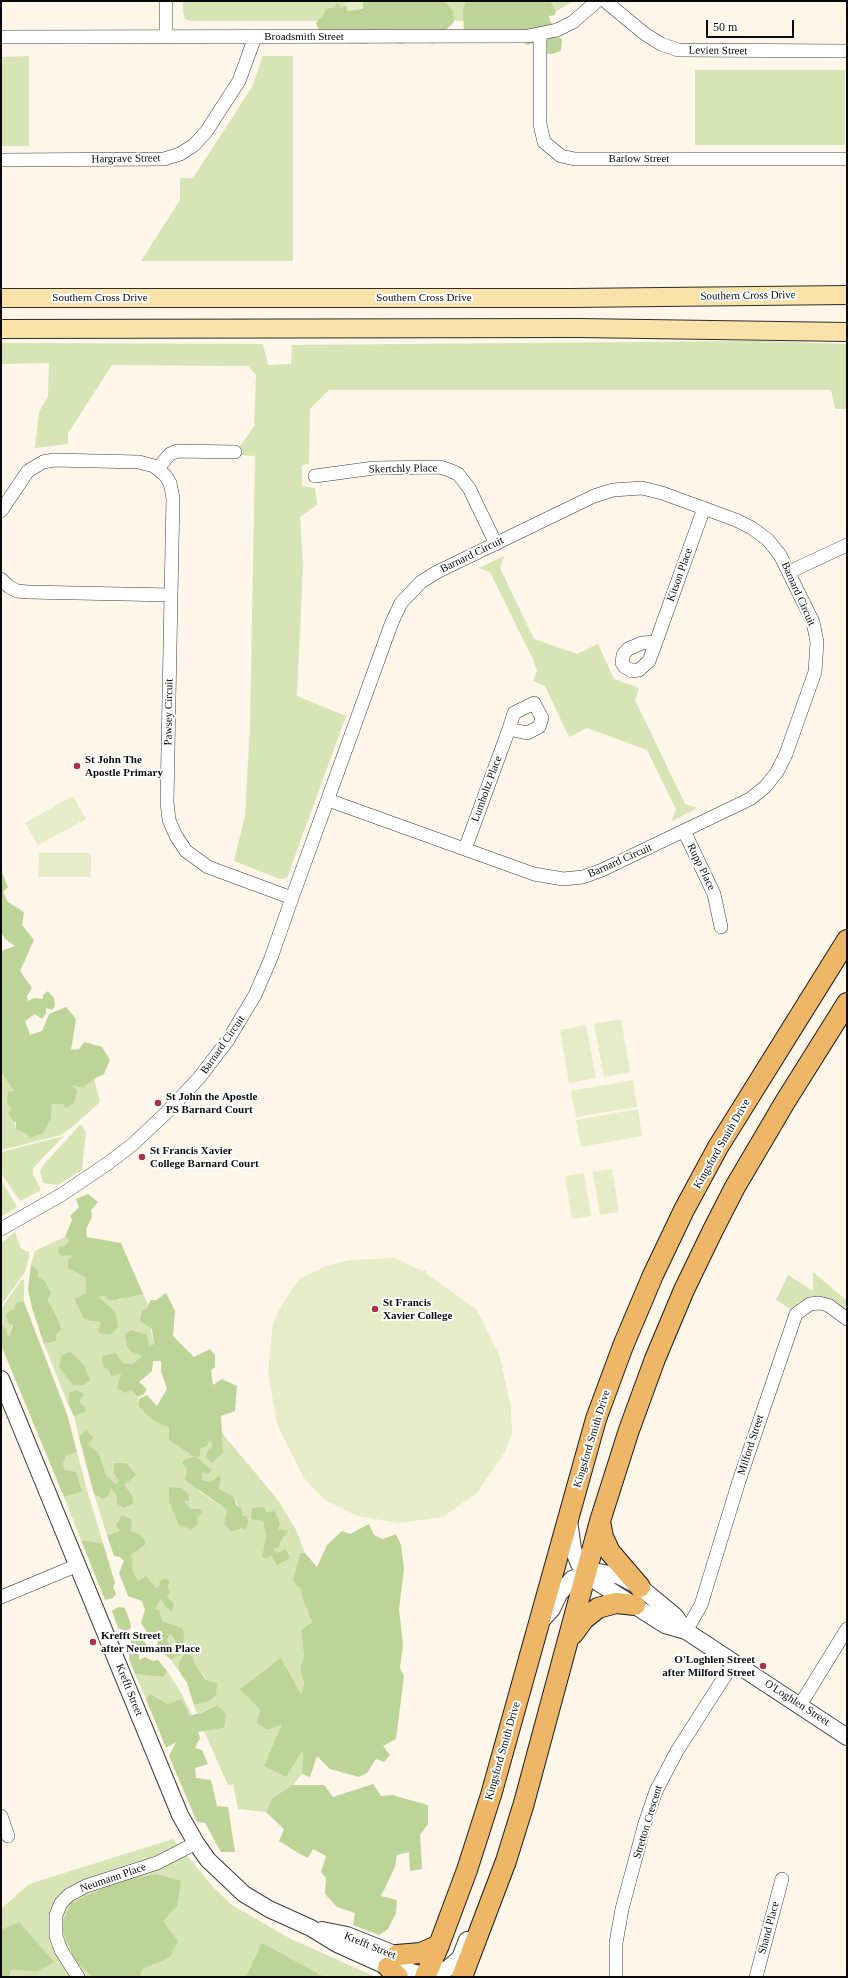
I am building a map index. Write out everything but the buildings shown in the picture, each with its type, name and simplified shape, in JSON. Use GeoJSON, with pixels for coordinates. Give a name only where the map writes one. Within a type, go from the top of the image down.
{"type":"FeatureCollection","features":[{"type":"Feature","properties":{"kind":"main road","name":"Southern Cross Drive"},"geometry":{"type":"LineString","coordinates":[[1,298],[571,298],[847,295]]}},
{"type":"Feature","properties":{"kind":"main road"},"geometry":{"type":"LineString","coordinates":[[1,329],[578,328],[847,332]]}},
{"type":"Feature","properties":{"kind":"main road","name":"Kingsford Smith Drive"},"geometry":{"type":"LineString","coordinates":[[425,1976],[439,1945],[467,1870],[491,1795],[596,1419],[623,1346],[653,1275],[705,1171],[773,1056],[847,940]]}},
{"type":"Feature","properties":{"kind":"main road"},"geometry":{"type":"LineString","coordinates":[[462,1977],[486,1915],[524,1803],[570,1639],[600,1521],[629,1430],[655,1359],[684,1290],[735,1187],[785,1102],[847,1003]]}},
{"type":"Feature","properties":{"kind":"main road"},"geometry":{"type":"LineString","coordinates":[[570,1639],[584,1619],[598,1608],[637,1596],[610,1552],[603,1537],[600,1521]]}},
{"type":"Feature","properties":{"kind":"main road"},"geometry":{"type":"LineString","coordinates":[[394,1966],[439,1945]]}},
{"type":"Feature","properties":{"kind":"street"},"geometry":{"type":"LineString","coordinates":[[166,1],[166,37]]}},
{"type":"Feature","properties":{"kind":"street","name":"Broadsmith Street"},"geometry":{"type":"LineString","coordinates":[[1,37],[528,36],[540,35],[557,30],[573,22],[597,1]]}},
{"type":"Feature","properties":{"kind":"street","name":"Levien Street"},"geometry":{"type":"LineString","coordinates":[[605,1],[645,34],[661,44],[678,50],[847,52]]}},
{"type":"Feature","properties":{"kind":"street","name":"Barlow Street"},"geometry":{"type":"LineString","coordinates":[[540,35],[540,124],[544,142],[561,156],[575,159],[847,159]]}},
{"type":"Feature","properties":{"kind":"street","name":"Hargrave Street"},"geometry":{"type":"LineString","coordinates":[[1,160],[164,159],[180,154],[194,145],[206,132],[239,81],[255,37]]}},
{"type":"Feature","properties":{"kind":"street"},"geometry":{"type":"LineString","coordinates":[[1,511],[28,471],[43,462],[54,460],[138,462],[158,468],[170,454],[177,452],[235,452]]}},
{"type":"Feature","properties":{"kind":"street","name":"Skertchly Place"},"geometry":{"type":"LineString","coordinates":[[315,476],[374,468],[440,467],[449,470],[458,474],[469,488],[496,544]]}},
{"type":"Feature","properties":{"kind":"street","name":"Pawsey Circuit"},"geometry":{"type":"LineString","coordinates":[[158,468],[170,483],[173,498],[167,802],[169,820],[180,844],[200,863],[292,898]]}},
{"type":"Feature","properties":{"kind":"street","name":"Barnard Circuit"},"geometry":{"type":"LineString","coordinates":[[6,1226],[61,1195],[132,1145],[166,1114],[199,1078],[228,1040],[255,995],[271,958],[392,622],[401,603],[421,582],[437,572],[594,496],[613,490],[642,488],[662,493],[704,508],[752,528],[768,540],[780,555],[790,572],[813,622],[818,652],[815,672],[786,754],[777,772],[765,787],[750,799],[602,870],[583,877],[564,879],[534,874],[328,800]]}},
{"type":"Feature","properties":{"kind":"street","name":"Kitson Place"},"geometry":{"type":"LineString","coordinates":[[656,642],[704,508]]}},
{"type":"Feature","properties":{"kind":"street"},"geometry":{"type":"LineString","coordinates":[[790,572],[847,545]]}},
{"type":"Feature","properties":{"kind":"street"},"geometry":{"type":"LineString","coordinates":[[1,579],[8,586],[17,591],[171,595]]}},
{"type":"Feature","properties":{"kind":"street","name":"Lumholtz Place"},"geometry":{"type":"LineString","coordinates":[[465,849],[509,729]]}},
{"type":"Feature","properties":{"kind":"street","name":"Rupp Place"},"geometry":{"type":"LineString","coordinates":[[684,831],[714,894],[721,927]]}},
{"type":"Feature","properties":{"kind":"street","name":"Milford Street"},"geometry":{"type":"LineString","coordinates":[[686,1631],[701,1606],[739,1481],[796,1314],[810,1304],[819,1303],[828,1305],[847,1319]]}},
{"type":"Feature","properties":{"kind":"street","name":"Krefft Street"},"geometry":{"type":"LineString","coordinates":[[1,1379],[177,1807],[196,1843],[222,1875],[244,1894],[269,1909],[311,1928],[337,1944],[425,1976]]}},
{"type":"Feature","properties":{"kind":"street"},"geometry":{"type":"LineString","coordinates":[[568,1516],[573,1549],[579,1564],[587,1573]]}},
{"type":"Feature","properties":{"kind":"street"},"geometry":{"type":"LineString","coordinates":[[1,1597],[78,1565]]}},
{"type":"Feature","properties":{"kind":"street","name":"O'Loghlen Street"},"geometry":{"type":"LineString","coordinates":[[539,1625],[552,1609],[559,1594],[572,1579],[587,1573],[599,1572],[619,1576],[637,1596],[675,1616],[686,1631],[847,1737]]}},
{"type":"Feature","properties":{"kind":"street"},"geometry":{"type":"LineString","coordinates":[[800,1705],[847,1629]]}},
{"type":"Feature","properties":{"kind":"street","name":"Stretton Crescent"},"geometry":{"type":"LineString","coordinates":[[616,1977],[616,1943],[622,1909],[645,1823],[656,1790],[676,1751],[734,1662]]}},
{"type":"Feature","properties":{"kind":"street"},"geometry":{"type":"LineString","coordinates":[[1,1816],[8,1836]]}},
{"type":"Feature","properties":{"kind":"street","name":"Neumann Place"},"geometry":{"type":"LineString","coordinates":[[78,1977],[61,1950],[56,1936],[56,1915],[61,1903],[73,1893],[86,1886],[157,1863],[196,1843]]}},
{"type":"Feature","properties":{"kind":"street","name":"Shand Place"},"geometry":{"type":"LineString","coordinates":[[756,1977],[782,1880]]}},
{"type":"Feature","properties":{"kind":"street"},"geometry":{"type":"LineString","coordinates":[[425,1976],[447,1969],[460,1958],[470,1934],[486,1915]]}},
{"type":"Feature","properties":{"kind":"green space"},"geometry":{"type":"Polygon","coordinates":[[[183,1],[574,1],[551,14],[525,21],[191,21],[185,19],[183,13],[183,1]]]}},
{"type":"Feature","properties":{"kind":"green space"},"geometry":{"type":"Polygon","coordinates":[[[346,1],[363,1],[363,9],[347,11],[346,1]]]}},
{"type":"Feature","properties":{"kind":"green space"},"geometry":{"type":"Polygon","coordinates":[[[364,1],[444,1],[453,12],[454,22],[434,41],[433,44],[427,42],[424,43],[418,38],[403,44],[371,40],[367,44],[344,43],[340,40],[331,43],[324,42],[316,23],[322,17],[326,9],[335,7],[337,3],[341,8],[351,4],[362,7],[364,1]]]}},
{"type":"Feature","properties":{"kind":"green space"},"geometry":{"type":"Polygon","coordinates":[[[466,1],[550,1],[556,11],[555,15],[549,16],[550,21],[555,26],[553,33],[562,39],[561,51],[552,54],[541,53],[535,43],[527,45],[520,41],[513,43],[508,40],[497,38],[493,43],[464,33],[463,9],[466,1]]]}},
{"type":"Feature","properties":{"kind":"green space"},"geometry":{"type":"Polygon","coordinates":[[[29,56],[29,146],[1,146],[1,57],[29,56]]]}},
{"type":"Feature","properties":{"kind":"green space"},"geometry":{"type":"Polygon","coordinates":[[[263,56],[293,56],[293,261],[141,261],[180,200],[180,178],[193,178],[252,87],[263,56]]]}},
{"type":"Feature","properties":{"kind":"green space"},"geometry":{"type":"Polygon","coordinates":[[[695,70],[845,70],[845,145],[695,145],[695,70]]]}},
{"type":"Feature","properties":{"kind":"green space"},"geometry":{"type":"Polygon","coordinates":[[[758,341],[847,344],[847,409],[835,409],[831,390],[329,390],[310,409],[309,464],[302,465],[302,486],[315,488],[317,505],[300,517],[303,565],[297,696],[346,716],[287,878],[280,879],[234,861],[245,816],[250,725],[255,456],[240,455],[239,448],[254,426],[256,375],[248,366],[112,365],[68,433],[68,444],[35,448],[39,412],[48,396],[49,363],[1,364],[1,343],[263,344],[268,365],[291,364],[292,345],[758,341]]]}},
{"type":"Feature","properties":{"kind":"green space"},"geometry":{"type":"Polygon","coordinates":[[[504,556],[500,568],[534,639],[577,654],[598,644],[614,679],[639,688],[635,700],[685,804],[697,808],[672,821],[676,809],[647,750],[587,728],[569,737],[545,686],[533,681],[537,670],[533,659],[490,572],[479,568],[504,556]]]}},
{"type":"Feature","properties":{"kind":"green space"},"geometry":{"type":"Polygon","coordinates":[[[73,796],[86,819],[38,845],[25,823],[73,796]]]}},
{"type":"Feature","properties":{"kind":"green space"},"geometry":{"type":"Polygon","coordinates":[[[39,853],[91,853],[91,877],[38,877],[39,853]]]}},
{"type":"Feature","properties":{"kind":"green space"},"geometry":{"type":"Polygon","coordinates":[[[2,873],[8,887],[3,892],[8,902],[24,912],[22,925],[34,940],[20,971],[32,988],[27,996],[28,1001],[34,998],[43,999],[43,995],[48,991],[54,998],[55,1006],[52,1010],[46,1008],[46,1013],[42,1019],[35,1014],[25,1021],[30,1035],[42,1031],[49,1014],[66,1007],[76,1019],[71,1050],[79,1049],[84,1042],[102,1047],[110,1060],[104,1074],[94,1079],[83,1088],[72,1086],[77,1090],[74,1103],[66,1108],[63,1104],[52,1104],[51,1118],[43,1133],[30,1138],[27,1134],[16,1129],[16,1122],[13,1121],[8,1113],[12,1109],[7,1104],[8,1092],[14,1091],[1,1072],[1,951],[15,946],[5,939],[1,932],[2,873]]]}},
{"type":"Feature","properties":{"kind":"green space"},"geometry":{"type":"Polygon","coordinates":[[[621,1019],[630,1072],[604,1077],[594,1024],[621,1019]]]}},
{"type":"Feature","properties":{"kind":"green space"},"geometry":{"type":"Polygon","coordinates":[[[586,1025],[596,1078],[569,1083],[560,1030],[586,1025]]]}},
{"type":"Feature","properties":{"kind":"green space"},"geometry":{"type":"Polygon","coordinates":[[[1,1072],[13,1088],[12,1109],[16,1129],[30,1137],[43,1132],[51,1118],[52,1104],[63,1104],[70,1086],[83,1088],[94,1079],[100,1102],[61,1135],[1,1150],[1,1072]]]}},
{"type":"Feature","properties":{"kind":"green space"},"geometry":{"type":"Polygon","coordinates":[[[633,1080],[637,1107],[576,1117],[571,1091],[633,1080]]]}},
{"type":"Feature","properties":{"kind":"green space"},"geometry":{"type":"Polygon","coordinates":[[[638,1109],[642,1136],[581,1147],[576,1120],[638,1109]]]}},
{"type":"Feature","properties":{"kind":"green space"},"geometry":{"type":"Polygon","coordinates":[[[81,1124],[86,1133],[82,1170],[58,1185],[43,1183],[40,1171],[45,1163],[81,1124]]]}},
{"type":"Feature","properties":{"kind":"green space"},"geometry":{"type":"Polygon","coordinates":[[[64,1136],[33,1168],[33,1174],[41,1190],[20,1201],[1,1173],[1,1152],[64,1136]]]}},
{"type":"Feature","properties":{"kind":"green space"},"geometry":{"type":"Polygon","coordinates":[[[612,1169],[619,1212],[600,1215],[593,1172],[612,1169]]]}},
{"type":"Feature","properties":{"kind":"green space"},"geometry":{"type":"Polygon","coordinates":[[[584,1173],[591,1216],[572,1219],[565,1176],[584,1173]]]}},
{"type":"Feature","properties":{"kind":"green space"},"geometry":{"type":"Polygon","coordinates":[[[1,1180],[17,1207],[1,1217],[1,1180]]]}},
{"type":"Feature","properties":{"kind":"green space"},"geometry":{"type":"Polygon","coordinates":[[[88,1194],[98,1202],[91,1210],[92,1217],[86,1229],[87,1237],[121,1243],[143,1294],[110,1301],[105,1296],[99,1297],[115,1311],[118,1327],[110,1335],[98,1333],[101,1322],[90,1321],[84,1318],[74,1299],[86,1293],[86,1278],[68,1268],[68,1260],[72,1257],[71,1255],[62,1256],[58,1253],[59,1247],[65,1246],[69,1240],[65,1237],[72,1220],[70,1216],[79,1207],[76,1199],[88,1194]]]}},
{"type":"Feature","properties":{"kind":"green space"},"geometry":{"type":"Polygon","coordinates":[[[15,1232],[21,1249],[29,1252],[29,1257],[25,1272],[1,1305],[1,1243],[15,1232]]]}},
{"type":"Feature","properties":{"kind":"green space"},"geometry":{"type":"Polygon","coordinates":[[[65,1237],[69,1240],[65,1246],[72,1257],[68,1268],[86,1278],[87,1293],[74,1299],[90,1321],[102,1322],[98,1332],[115,1311],[99,1297],[105,1296],[120,1300],[127,1296],[143,1294],[148,1304],[146,1309],[154,1344],[149,1348],[132,1352],[142,1356],[133,1364],[123,1363],[103,1366],[109,1371],[112,1377],[121,1373],[131,1390],[138,1397],[138,1406],[150,1418],[169,1427],[200,1449],[207,1446],[210,1438],[213,1443],[212,1463],[223,1453],[222,1433],[278,1500],[296,1530],[305,1553],[301,1553],[302,1597],[312,1622],[301,1630],[304,1656],[300,1669],[304,1683],[301,1694],[281,1658],[254,1704],[282,1724],[303,1749],[302,1774],[293,1785],[272,1798],[266,1812],[238,1809],[233,1784],[228,1785],[204,1731],[224,1728],[217,1705],[197,1714],[194,1705],[207,1702],[207,1680],[194,1663],[179,1662],[179,1671],[171,1660],[180,1655],[171,1649],[167,1640],[170,1634],[175,1639],[181,1628],[162,1621],[159,1610],[155,1609],[161,1598],[171,1612],[167,1597],[170,1593],[168,1586],[159,1581],[160,1585],[156,1588],[146,1576],[138,1581],[132,1570],[133,1559],[130,1556],[145,1545],[139,1534],[131,1531],[120,1531],[107,1535],[94,1494],[103,1499],[111,1487],[116,1495],[117,1504],[124,1508],[134,1503],[132,1495],[119,1481],[116,1484],[105,1475],[98,1452],[88,1444],[94,1438],[86,1430],[79,1437],[74,1416],[85,1412],[69,1393],[68,1404],[44,1344],[56,1341],[56,1335],[61,1330],[58,1319],[36,1276],[39,1271],[31,1264],[35,1251],[65,1237]],[[187,1469],[200,1492],[227,1510],[225,1523],[242,1516],[234,1497],[218,1488],[219,1475],[211,1482],[202,1480],[203,1472],[212,1470],[187,1469]],[[185,1501],[169,1502],[174,1513],[197,1518],[199,1509],[191,1509],[185,1501]],[[263,1521],[266,1536],[262,1557],[271,1556],[277,1565],[276,1553],[272,1549],[279,1547],[281,1540],[278,1529],[263,1521]]]}},
{"type":"Feature","properties":{"kind":"green space"},"geometry":{"type":"Polygon","coordinates":[[[395,1258],[422,1271],[426,1270],[427,1274],[477,1310],[500,1357],[511,1407],[512,1433],[505,1452],[477,1493],[443,1517],[399,1523],[357,1516],[325,1500],[304,1478],[277,1424],[268,1372],[273,1323],[283,1303],[299,1279],[329,1265],[352,1260],[395,1258]]]}},
{"type":"Feature","properties":{"kind":"green space"},"geometry":{"type":"Polygon","coordinates":[[[31,1264],[39,1271],[37,1276],[45,1281],[51,1293],[48,1300],[58,1319],[61,1330],[56,1335],[56,1341],[44,1344],[32,1308],[28,1290],[31,1264]]]}},
{"type":"Feature","properties":{"kind":"green space"},"geometry":{"type":"Polygon","coordinates":[[[813,1272],[847,1301],[847,1318],[817,1300],[799,1302],[792,1310],[776,1300],[788,1275],[813,1291],[813,1272]]]}},
{"type":"Feature","properties":{"kind":"green space"},"geometry":{"type":"Polygon","coordinates":[[[22,1279],[24,1280],[24,1302],[17,1302],[9,1338],[1,1322],[1,1309],[22,1279]]]}},
{"type":"Feature","properties":{"kind":"green space"},"geometry":{"type":"Polygon","coordinates":[[[166,1293],[175,1311],[173,1336],[194,1357],[210,1349],[215,1355],[215,1367],[211,1371],[213,1385],[222,1379],[237,1386],[235,1411],[221,1416],[223,1453],[212,1463],[206,1457],[208,1451],[212,1449],[210,1439],[207,1446],[200,1449],[200,1456],[196,1457],[212,1470],[208,1474],[203,1472],[202,1480],[211,1482],[219,1475],[221,1481],[218,1488],[234,1497],[236,1505],[242,1509],[242,1516],[247,1516],[248,1523],[246,1530],[241,1528],[231,1532],[224,1523],[227,1510],[185,1480],[187,1469],[182,1463],[185,1459],[195,1457],[169,1440],[169,1427],[150,1418],[138,1406],[139,1399],[147,1395],[157,1406],[167,1389],[161,1371],[161,1361],[153,1361],[152,1371],[139,1382],[147,1389],[144,1394],[138,1397],[131,1390],[125,1393],[117,1388],[121,1373],[112,1377],[109,1371],[103,1366],[102,1356],[115,1353],[123,1363],[133,1364],[142,1356],[132,1352],[127,1346],[125,1334],[131,1330],[147,1335],[149,1347],[154,1344],[152,1329],[140,1321],[142,1311],[146,1309],[151,1300],[156,1300],[166,1293]]]}},
{"type":"Feature","properties":{"kind":"green space"},"geometry":{"type":"Polygon","coordinates":[[[17,1302],[24,1302],[67,1414],[77,1452],[66,1456],[63,1464],[65,1470],[76,1472],[82,1492],[64,1497],[1,1345],[1,1322],[9,1337],[13,1325],[8,1323],[6,1314],[14,1309],[17,1302]]]}},
{"type":"Feature","properties":{"kind":"green space"},"geometry":{"type":"Polygon","coordinates":[[[70,1352],[84,1365],[90,1380],[84,1385],[73,1385],[59,1367],[62,1355],[70,1352]]]}},
{"type":"Feature","properties":{"kind":"green space"},"geometry":{"type":"Polygon","coordinates":[[[76,1390],[84,1394],[79,1402],[85,1407],[85,1412],[74,1416],[68,1404],[69,1393],[76,1390]]]}},
{"type":"Feature","properties":{"kind":"green space"},"geometry":{"type":"Polygon","coordinates":[[[86,1430],[94,1438],[88,1444],[98,1452],[106,1475],[116,1484],[119,1481],[114,1474],[114,1463],[126,1463],[136,1475],[124,1485],[132,1495],[134,1503],[124,1508],[117,1504],[116,1495],[111,1488],[108,1496],[103,1499],[94,1494],[79,1437],[86,1430]]]}},
{"type":"Feature","properties":{"kind":"green space"},"geometry":{"type":"Polygon","coordinates":[[[77,1452],[103,1543],[81,1540],[64,1497],[82,1492],[65,1470],[63,1464],[66,1456],[77,1452]]]}},
{"type":"Feature","properties":{"kind":"green space"},"geometry":{"type":"Polygon","coordinates":[[[169,1487],[182,1488],[189,1495],[189,1501],[185,1501],[191,1509],[199,1509],[202,1512],[197,1518],[198,1524],[191,1529],[179,1525],[169,1502],[169,1487]]]}},
{"type":"Feature","properties":{"kind":"green space"},"geometry":{"type":"Polygon","coordinates":[[[264,1507],[266,1512],[274,1511],[280,1523],[278,1529],[288,1531],[281,1540],[279,1547],[273,1549],[277,1553],[286,1549],[290,1558],[277,1565],[271,1556],[267,1559],[262,1557],[266,1536],[263,1521],[251,1519],[252,1508],[264,1507]]]}},
{"type":"Feature","properties":{"kind":"green space"},"geometry":{"type":"Polygon","coordinates":[[[122,1515],[132,1520],[131,1531],[139,1534],[145,1540],[145,1545],[130,1556],[133,1559],[132,1570],[138,1581],[146,1576],[156,1588],[160,1585],[159,1581],[165,1578],[170,1581],[168,1586],[170,1593],[167,1597],[174,1604],[171,1612],[161,1599],[155,1609],[159,1610],[162,1621],[182,1628],[184,1633],[183,1645],[177,1646],[175,1639],[170,1634],[167,1640],[171,1649],[176,1649],[180,1655],[171,1660],[157,1647],[158,1638],[162,1632],[158,1630],[156,1635],[151,1638],[141,1623],[145,1610],[142,1601],[128,1596],[119,1573],[124,1561],[120,1557],[114,1556],[107,1535],[120,1531],[116,1525],[122,1515]]]}},
{"type":"Feature","properties":{"kind":"green space"},"geometry":{"type":"Polygon","coordinates":[[[369,1524],[374,1535],[383,1539],[396,1534],[401,1545],[404,1569],[399,1609],[403,1645],[400,1668],[404,1676],[396,1739],[383,1746],[390,1755],[384,1762],[376,1759],[367,1773],[359,1777],[330,1769],[317,1756],[310,1777],[302,1774],[303,1750],[286,1777],[264,1766],[282,1724],[268,1730],[257,1723],[260,1710],[240,1689],[281,1658],[301,1694],[304,1683],[300,1669],[304,1656],[301,1630],[312,1622],[302,1597],[301,1589],[293,1581],[300,1553],[305,1553],[317,1567],[327,1545],[342,1531],[350,1534],[369,1524]]]}},
{"type":"Feature","properties":{"kind":"green space"},"geometry":{"type":"Polygon","coordinates":[[[81,1540],[103,1543],[115,1583],[113,1587],[116,1594],[113,1598],[105,1600],[81,1540]]]}},
{"type":"Feature","properties":{"kind":"green space"},"geometry":{"type":"Polygon","coordinates":[[[118,1607],[125,1608],[130,1622],[131,1628],[126,1631],[118,1628],[112,1611],[118,1607]]]}},
{"type":"Feature","properties":{"kind":"green space"},"geometry":{"type":"Polygon","coordinates":[[[132,1634],[140,1637],[148,1646],[139,1651],[139,1660],[145,1657],[153,1661],[158,1660],[167,1671],[164,1677],[135,1674],[129,1659],[132,1634]]]}},
{"type":"Feature","properties":{"kind":"green space"},"geometry":{"type":"Polygon","coordinates":[[[185,1654],[193,1656],[194,1663],[206,1680],[217,1683],[216,1695],[207,1702],[194,1705],[187,1683],[179,1671],[179,1662],[185,1654]]]}},
{"type":"Feature","properties":{"kind":"green space"},"geometry":{"type":"Polygon","coordinates":[[[167,1671],[180,1691],[192,1715],[190,1716],[150,1694],[146,1699],[135,1674],[164,1677],[167,1671]]]}},
{"type":"Feature","properties":{"kind":"green space"},"geometry":{"type":"Polygon","coordinates":[[[150,1694],[168,1704],[181,1699],[190,1716],[203,1712],[217,1705],[226,1714],[224,1728],[198,1732],[200,1738],[195,1748],[202,1750],[208,1764],[195,1768],[196,1778],[211,1780],[217,1806],[228,1807],[235,1852],[221,1852],[205,1823],[197,1822],[169,1756],[176,1742],[166,1748],[146,1699],[150,1694]]]}},
{"type":"Feature","properties":{"kind":"green space"},"geometry":{"type":"Polygon","coordinates":[[[373,1784],[381,1796],[392,1795],[428,1805],[428,1824],[420,1835],[422,1869],[410,1871],[409,1852],[397,1855],[395,1867],[381,1896],[397,1900],[396,1913],[388,1929],[379,1935],[353,1925],[355,1913],[337,1907],[325,1894],[326,1878],[321,1872],[326,1856],[313,1849],[308,1858],[279,1841],[284,1829],[266,1812],[272,1798],[293,1785],[324,1785],[333,1797],[373,1784]]]}},
{"type":"Feature","properties":{"kind":"green space"},"geometry":{"type":"Polygon","coordinates":[[[173,1839],[214,1888],[232,1905],[291,1939],[376,1977],[1,1977],[1,1909],[29,1884],[173,1839]]]}},
{"type":"Feature","properties":{"kind":"green space"},"geometry":{"type":"Polygon","coordinates":[[[156,1874],[181,1881],[177,1906],[163,1921],[178,1941],[169,1958],[142,1969],[140,1977],[92,1977],[75,1960],[61,1927],[71,1903],[121,1880],[156,1874]]]}},
{"type":"Feature","properties":{"kind":"green space"},"geometry":{"type":"Polygon","coordinates":[[[19,1922],[54,1962],[37,1971],[11,1970],[8,1977],[1,1977],[1,1930],[19,1922]]]}},
{"type":"Feature","properties":{"kind":"green space"},"geometry":{"type":"Polygon","coordinates":[[[262,1943],[308,1968],[324,1977],[246,1977],[262,1943]]]}},
{"type":"Feature","properties":{"kind":"place","name":"St John The Apostle Primary"},"geometry":{"type":"Point","coordinates":[77,766]}},
{"type":"Feature","properties":{"kind":"place","name":"St John the Apostle PS Barnard Court"},"geometry":{"type":"Point","coordinates":[158,1103]}},
{"type":"Feature","properties":{"kind":"place","name":"St Francis Xavier College Barnard Court"},"geometry":{"type":"Point","coordinates":[142,1157]}},
{"type":"Feature","properties":{"kind":"place","name":"St Francis Xavier College"},"geometry":{"type":"Point","coordinates":[375,1309]}},
{"type":"Feature","properties":{"kind":"place","name":"Krefft Street after Neumann Place"},"geometry":{"type":"Point","coordinates":[93,1642]}},
{"type":"Feature","properties":{"kind":"place","name":"O'Loghlen Street after Milford Street"},"geometry":{"type":"Point","coordinates":[763,1666]}}]}
